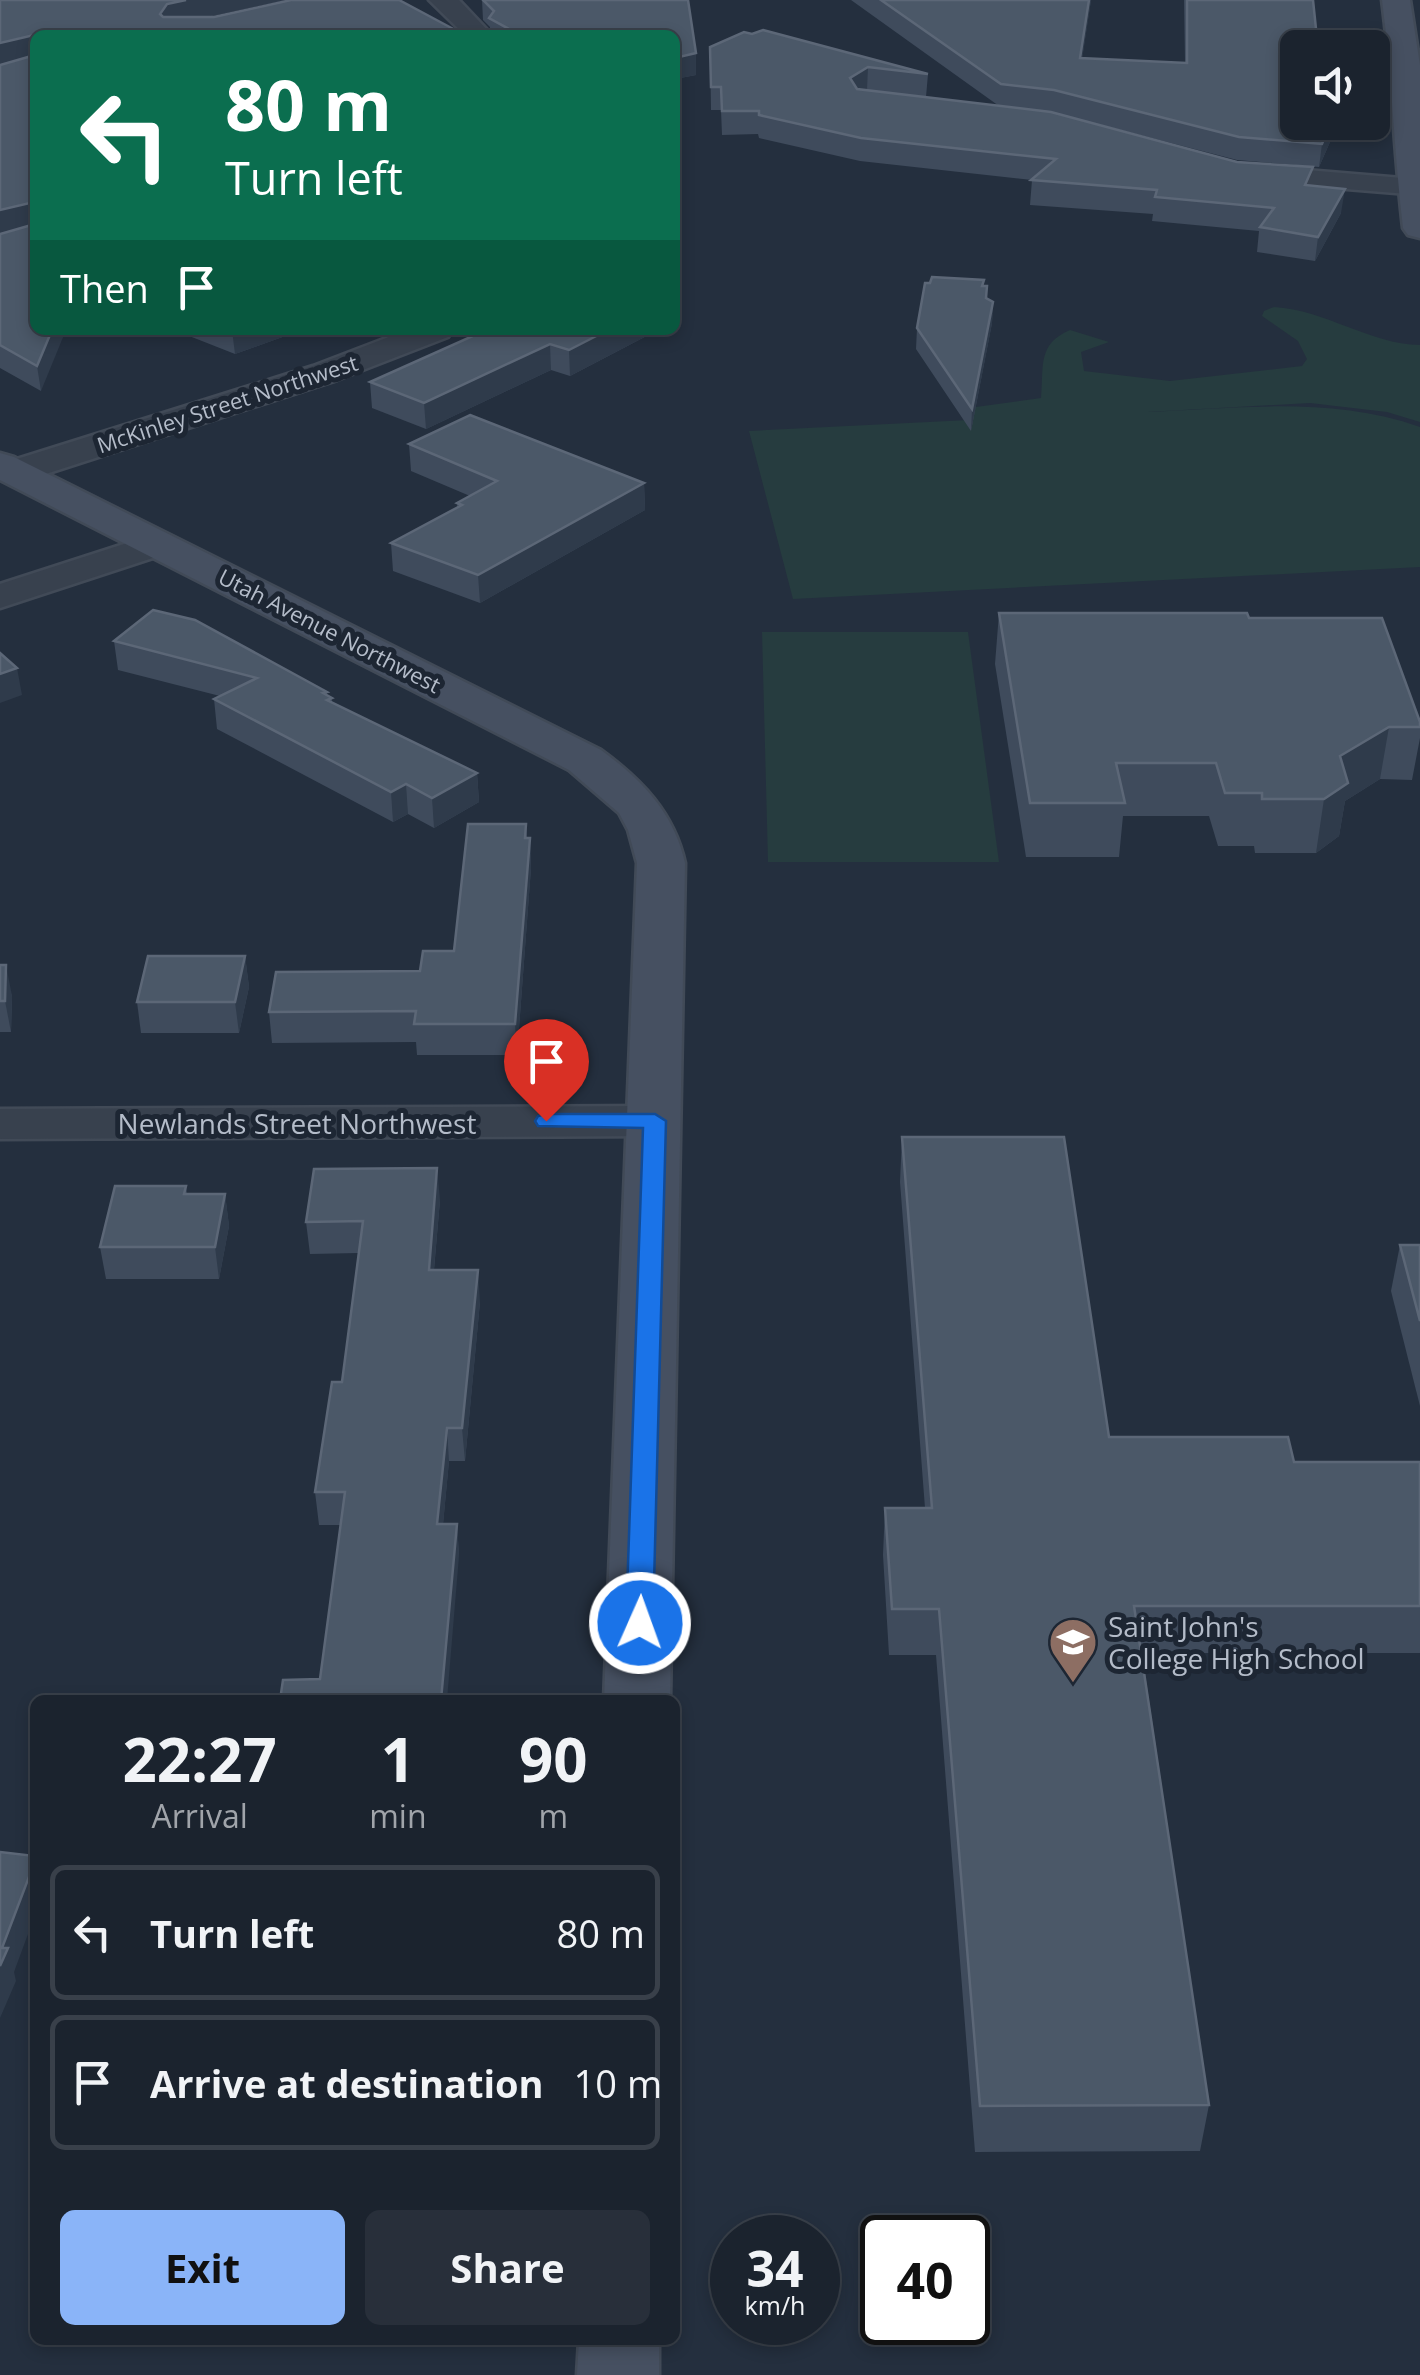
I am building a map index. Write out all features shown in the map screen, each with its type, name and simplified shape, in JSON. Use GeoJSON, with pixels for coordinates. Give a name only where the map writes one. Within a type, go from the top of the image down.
{"type":"FeatureCollection","features":[{"type":"Feature","properties":{"kind":"street"},"geometry":{"type":"LineString","coordinates":[[442,0],[460,12],[475,30]]}},
{"type":"Feature","properties":{"kind":"street"},"geometry":{"type":"LineString","coordinates":[[1396,0],[1410,99],[1420,228]]}},
{"type":"Feature","properties":{"kind":"street"},"geometry":{"type":"LineString","coordinates":[[1223,171],[1337,185],[1414,188]]}},
{"type":"Feature","properties":{"kind":"street","name":"McKinley Street Northwest"},"geometry":{"type":"LineString","coordinates":[[7,468],[325,373],[424,335]]}},
{"type":"Feature","properties":{"kind":"street","name":"Utah Avenue Northwest"},"geometry":{"type":"LineString","coordinates":[[7,468],[585,760],[616,784],[647,816],[658,841],[661,863],[655,1121]]}},
{"type":"Feature","properties":{"kind":"street"},"geometry":{"type":"LineString","coordinates":[[0,597],[158,544]]}},
{"type":"Feature","properties":{"kind":"street"},"geometry":{"type":"LineString","coordinates":[[638,1695],[655,1121]]}},
{"type":"Feature","properties":{"kind":"street","name":"Newlands Street Northwest"},"geometry":{"type":"LineString","coordinates":[[0,1124],[655,1121]]}},
{"type":"Feature","properties":{"kind":"street"},"geometry":{"type":"LineString","coordinates":[[618,2375],[619,2345]]}},
{"type":"Feature","properties":{"kind":"green space"},"geometry":{"type":"Polygon","coordinates":[[[1274,307],[1312,314],[1383,339],[1420,345],[1420,422],[1387,412],[1310,403],[1147,412],[1285,406],[1353,411],[1420,427],[1420,567],[793,599],[749,431],[969,420],[976,407],[1041,398],[1047,349],[1070,330],[1109,342],[1081,352],[1084,371],[1170,381],[1302,366],[1307,359],[1298,341],[1262,316],[1274,307]]]}},
{"type":"Feature","properties":{"kind":"green space"},"geometry":{"type":"Polygon","coordinates":[[[762,632],[968,632],[999,862],[768,862],[762,632]]]}},
{"type":"Feature","properties":{"kind":"building"},"geometry":{"type":"Polygon","coordinates":[[[0,0],[186,0],[167,4],[160,14],[214,17],[291,0],[399,0],[455,30],[30,30],[30,36],[0,43],[0,0]]]}},
{"type":"Feature","properties":{"kind":"building"},"geometry":{"type":"Polygon","coordinates":[[[483,0],[688,0],[696,53],[680,57],[680,30],[511,30],[489,18],[494,11],[483,0]]]}},
{"type":"Feature","properties":{"kind":"building"},"geometry":{"type":"Polygon","coordinates":[[[881,0],[1089,0],[1080,58],[1187,63],[1187,0],[1313,0],[1316,30],[1280,30],[1280,140],[1324,140],[1322,144],[1239,137],[1054,90],[1001,84],[881,0]]]}},
{"type":"Feature","properties":{"kind":"building"},"geometry":{"type":"Polygon","coordinates":[[[763,30],[928,74],[868,67],[850,78],[857,89],[1051,112],[1237,162],[1313,167],[1305,185],[1345,189],[1318,237],[1260,227],[1274,208],[1155,197],[1157,190],[1031,180],[1056,159],[861,138],[759,115],[759,111],[722,111],[721,87],[711,87],[710,47],[744,32],[763,30]]]}},
{"type":"Feature","properties":{"kind":"building"},"geometry":{"type":"Polygon","coordinates":[[[30,56],[30,203],[0,210],[0,65],[30,56]]]}},
{"type":"Feature","properties":{"kind":"building"},"geometry":{"type":"Polygon","coordinates":[[[30,225],[30,335],[50,335],[37,366],[0,345],[0,234],[30,225]]]}},
{"type":"Feature","properties":{"kind":"building"},"geometry":{"type":"Polygon","coordinates":[[[932,277],[984,280],[986,298],[993,302],[972,409],[917,328],[925,283],[930,283],[932,277]]]}},
{"type":"Feature","properties":{"kind":"building"},"geometry":{"type":"Polygon","coordinates":[[[475,335],[598,335],[569,350],[550,344],[424,403],[370,382],[475,335]]]}},
{"type":"Feature","properties":{"kind":"building"},"geometry":{"type":"Polygon","coordinates":[[[470,415],[644,483],[478,575],[391,543],[462,505],[457,503],[497,481],[409,444],[470,415]]]}},
{"type":"Feature","properties":{"kind":"building"},"geometry":{"type":"Polygon","coordinates":[[[153,610],[195,620],[327,692],[323,693],[332,698],[327,700],[477,773],[432,798],[406,784],[391,792],[214,699],[257,678],[114,641],[153,610]]]}},
{"type":"Feature","properties":{"kind":"building"},"geometry":{"type":"Polygon","coordinates":[[[999,613],[1247,613],[1249,618],[1382,618],[1420,727],[1389,727],[1340,756],[1348,783],[1324,799],[1262,799],[1262,793],[1225,793],[1216,763],[1116,763],[1125,803],[1030,803],[999,613]]]}},
{"type":"Feature","properties":{"kind":"building"},"geometry":{"type":"Polygon","coordinates":[[[0,653],[17,668],[0,674],[0,653]]]}},
{"type":"Feature","properties":{"kind":"building"},"geometry":{"type":"Polygon","coordinates":[[[468,824],[526,824],[525,838],[530,838],[515,1024],[414,1024],[416,1011],[269,1012],[276,972],[420,971],[423,951],[454,951],[468,824]]]}},
{"type":"Feature","properties":{"kind":"building"},"geometry":{"type":"Polygon","coordinates":[[[148,956],[245,956],[235,1002],[137,1002],[148,956]]]}},
{"type":"Feature","properties":{"kind":"building"},"geometry":{"type":"Polygon","coordinates":[[[0,965],[6,965],[5,1001],[0,1001],[0,965]]]}},
{"type":"Feature","properties":{"kind":"building"},"geometry":{"type":"Polygon","coordinates":[[[902,1137],[1064,1137],[1109,1437],[1288,1437],[1294,1462],[1420,1462],[1420,1606],[1134,1606],[1209,2105],[980,2106],[939,1609],[892,1609],[885,1508],[932,1508],[902,1137]]]}},
{"type":"Feature","properties":{"kind":"building"},"geometry":{"type":"Polygon","coordinates":[[[437,1168],[429,1270],[478,1270],[462,1428],[447,1428],[437,1524],[457,1524],[441,1695],[281,1695],[283,1680],[320,1679],[345,1492],[315,1492],[332,1382],[342,1382],[363,1221],[306,1222],[314,1169],[437,1168]]]}},
{"type":"Feature","properties":{"kind":"building"},"geometry":{"type":"Polygon","coordinates":[[[115,1186],[186,1186],[184,1194],[225,1194],[215,1247],[100,1247],[115,1186]]]}},
{"type":"Feature","properties":{"kind":"building"},"geometry":{"type":"Polygon","coordinates":[[[1400,1245],[1420,1245],[1420,1321],[1400,1245]]]}},
{"type":"Feature","properties":{"kind":"building"},"geometry":{"type":"Polygon","coordinates":[[[0,1852],[30,1855],[30,1874],[2,1948],[8,1948],[0,1966],[0,1852]]]}},
{"type":"Feature","properties":{"kind":"place","name":"Saint John's College High School"},"geometry":{"type":"Point","coordinates":[1073,1684]}},
{"type":"Feature","properties":{"kind":"route"},"geometry":{"type":"LineString","coordinates":[[546,1121],[655,1121],[640,1623]]}}]}
